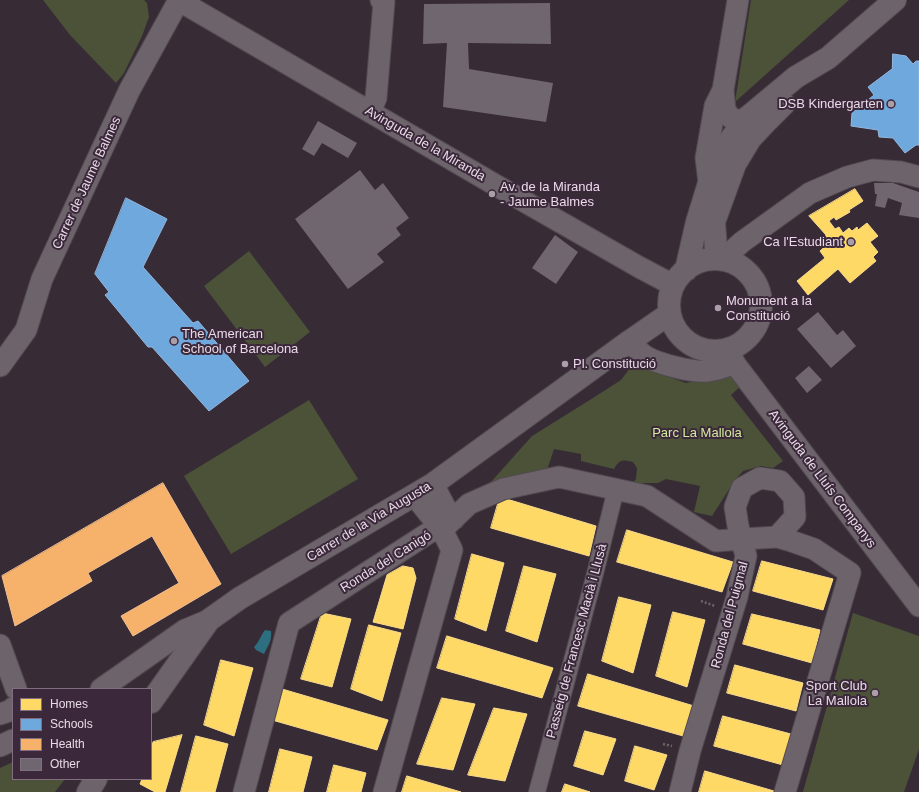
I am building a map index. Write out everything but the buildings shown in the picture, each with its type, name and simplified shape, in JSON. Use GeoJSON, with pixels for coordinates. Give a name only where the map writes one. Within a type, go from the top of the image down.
{"type":"FeatureCollection","features":[{"type":"Feature","properties":{"kind":"street","name":"Avinguda de la Miranda"},"geometry":{"type":"LineString","coordinates":[[178,0],[639,267],[679,278]]}},
{"type":"Feature","properties":{"kind":"street","name":"Carrer de Jaume Balmes"},"geometry":{"type":"LineString","coordinates":[[0,366],[26,330],[42,279],[126,98],[178,0]]}},
{"type":"Feature","properties":{"kind":"street"},"geometry":{"type":"LineString","coordinates":[[370,112],[376,98],[384,2],[382,0]]}},
{"type":"Feature","properties":{"kind":"street"},"geometry":{"type":"LineString","coordinates":[[738,0],[723,90],[725,110],[729,116],[738,122],[748,117]]}},
{"type":"Feature","properties":{"kind":"street"},"geometry":{"type":"LineString","coordinates":[[718,260],[714,222],[735,164],[750,139],[805,85],[828,58],[895,0]]}},
{"type":"Feature","properties":{"kind":"street"},"geometry":{"type":"LineString","coordinates":[[731,357],[697,348],[679,335],[669,314],[669,300],[679,278],[709,183],[730,140],[748,117],[796,77],[828,58]]}},
{"type":"Feature","properties":{"kind":"street"},"geometry":{"type":"LineString","coordinates":[[709,183],[706,158],[715,106],[723,90]]}},
{"type":"Feature","properties":{"kind":"street"},"geometry":{"type":"LineString","coordinates":[[718,260],[810,193],[847,177],[874,170],[901,172],[919,177]]}},
{"type":"Feature","properties":{"kind":"street"},"geometry":{"type":"LineString","coordinates":[[630,342],[647,357],[681,369],[691,369],[700,372],[708,371],[731,357],[741,343],[752,333],[758,320],[761,306],[759,292],[748,273],[736,264],[718,260],[707,260],[692,265],[679,278]]}},
{"type":"Feature","properties":{"kind":"street","name":"Carrer de la Via Augusta"},"geometry":{"type":"LineString","coordinates":[[102,688],[185,630],[209,620],[240,598],[433,484],[669,314]]}},
{"type":"Feature","properties":{"kind":"street","name":"Avinguda de Lluís Companys"},"geometry":{"type":"LineString","coordinates":[[731,357],[919,606]]}},
{"type":"Feature","properties":{"kind":"street"},"geometry":{"type":"LineString","coordinates":[[448,525],[469,504],[503,489],[559,478],[647,496],[716,541],[777,538],[791,541],[814,549],[850,573],[785,792]]}},
{"type":"Feature","properties":{"kind":"street"},"geometry":{"type":"LineString","coordinates":[[742,539],[735,507],[742,488],[760,478],[780,481],[794,497],[795,517],[777,538]]}},
{"type":"Feature","properties":{"kind":"street"},"geometry":{"type":"LineString","coordinates":[[433,484],[446,507],[448,525]]}},
{"type":"Feature","properties":{"kind":"street","name":"Passeig de Francesc Macià i Llusà"},"geometry":{"type":"LineString","coordinates":[[538,792],[616,489]]}},
{"type":"Feature","properties":{"kind":"street"},"geometry":{"type":"LineString","coordinates":[[414,495],[432,516],[448,525]]}},
{"type":"Feature","properties":{"kind":"street","name":"Ronda del Canigó"},"geometry":{"type":"LineString","coordinates":[[244,792],[289,623],[430,532],[448,525],[452,550],[384,792]]}},
{"type":"Feature","properties":{"kind":"street","name":"Ronda del Puigmal"},"geometry":{"type":"LineString","coordinates":[[680,792],[690,751],[737,597],[746,556],[742,539]]}},
{"type":"Feature","properties":{"kind":"street"},"geometry":{"type":"LineString","coordinates":[[152,701],[209,620]]}},
{"type":"Feature","properties":{"kind":"street"},"geometry":{"type":"LineString","coordinates":[[0,645],[16,688]]}},
{"type":"Feature","properties":{"kind":"street"},"geometry":{"type":"LineString","coordinates":[[0,714],[12,710]]}},
{"type":"Feature","properties":{"kind":"street"},"geometry":{"type":"LineString","coordinates":[[0,746],[12,740]]}},
{"type":"Feature","properties":{"kind":"street"},"geometry":{"type":"LineString","coordinates":[[88,792],[95,780]]}},
{"type":"Feature","properties":{"kind":"green space"},"geometry":{"type":"Polygon","coordinates":[[[43,0],[144,0],[147,3],[149,17],[142,36],[124,73],[116,83],[70,35],[43,0]]]}},
{"type":"Feature","properties":{"kind":"green space"},"geometry":{"type":"Polygon","coordinates":[[[751,0],[849,0],[735,102],[751,0]]]}},
{"type":"Feature","properties":{"kind":"green space"},"geometry":{"type":"Polygon","coordinates":[[[249,251],[310,332],[265,367],[204,286],[249,251]]]}},
{"type":"Feature","properties":{"kind":"green space","name":"Parc La Mallola"},"geometry":{"type":"Polygon","coordinates":[[[634,363],[686,383],[733,372],[742,385],[731,395],[783,461],[773,468],[761,466],[743,471],[735,480],[712,516],[694,512],[700,486],[666,479],[658,483],[633,483],[636,479],[637,468],[633,462],[621,461],[614,469],[581,461],[581,454],[554,449],[546,473],[490,483],[532,436],[621,380],[634,363]]]}},
{"type":"Feature","properties":{"kind":"green space"},"geometry":{"type":"Polygon","coordinates":[[[309,400],[358,479],[231,554],[184,476],[309,400]]]}},
{"type":"Feature","properties":{"kind":"green space","name":"Sport Club La Mallola"},"geometry":{"type":"Polygon","coordinates":[[[853,613],[919,636],[919,749],[904,792],[803,792],[853,613]]]}},
{"type":"Feature","properties":{"kind":"green space"},"geometry":{"type":"Polygon","coordinates":[[[12,762],[12,780],[64,780],[55,792],[0,792],[0,768],[12,762]]]}},
{"type":"Feature","properties":{"kind":"water"},"geometry":{"type":"Polygon","coordinates":[[[265,630],[271,631],[271,638],[264,654],[256,650],[254,647],[265,630]]]}},
{"type":"Feature","properties":{"kind":"place","name":"DSB Kindergarten"},"geometry":{"type":"Point","coordinates":[891,104]}},
{"type":"Feature","properties":{"kind":"place","name":"Av. de la Miranda - Jaume Balmes"},"geometry":{"type":"Point","coordinates":[492,194]}},
{"type":"Feature","properties":{"kind":"place","name":"Ca l'Estudiant"},"geometry":{"type":"Point","coordinates":[851,242]}},
{"type":"Feature","properties":{"kind":"place","name":"Monument a la Constitució"},"geometry":{"type":"Point","coordinates":[718,308]}},
{"type":"Feature","properties":{"kind":"place","name":"The American School of Barcelona"},"geometry":{"type":"Point","coordinates":[174,341]}},
{"type":"Feature","properties":{"kind":"place","name":"Pl. Constitució"},"geometry":{"type":"Point","coordinates":[565,364]}},
{"type":"Feature","properties":{"kind":"place","name":"Sport Club La Mallola"},"geometry":{"type":"Point","coordinates":[875,693]}}]}
